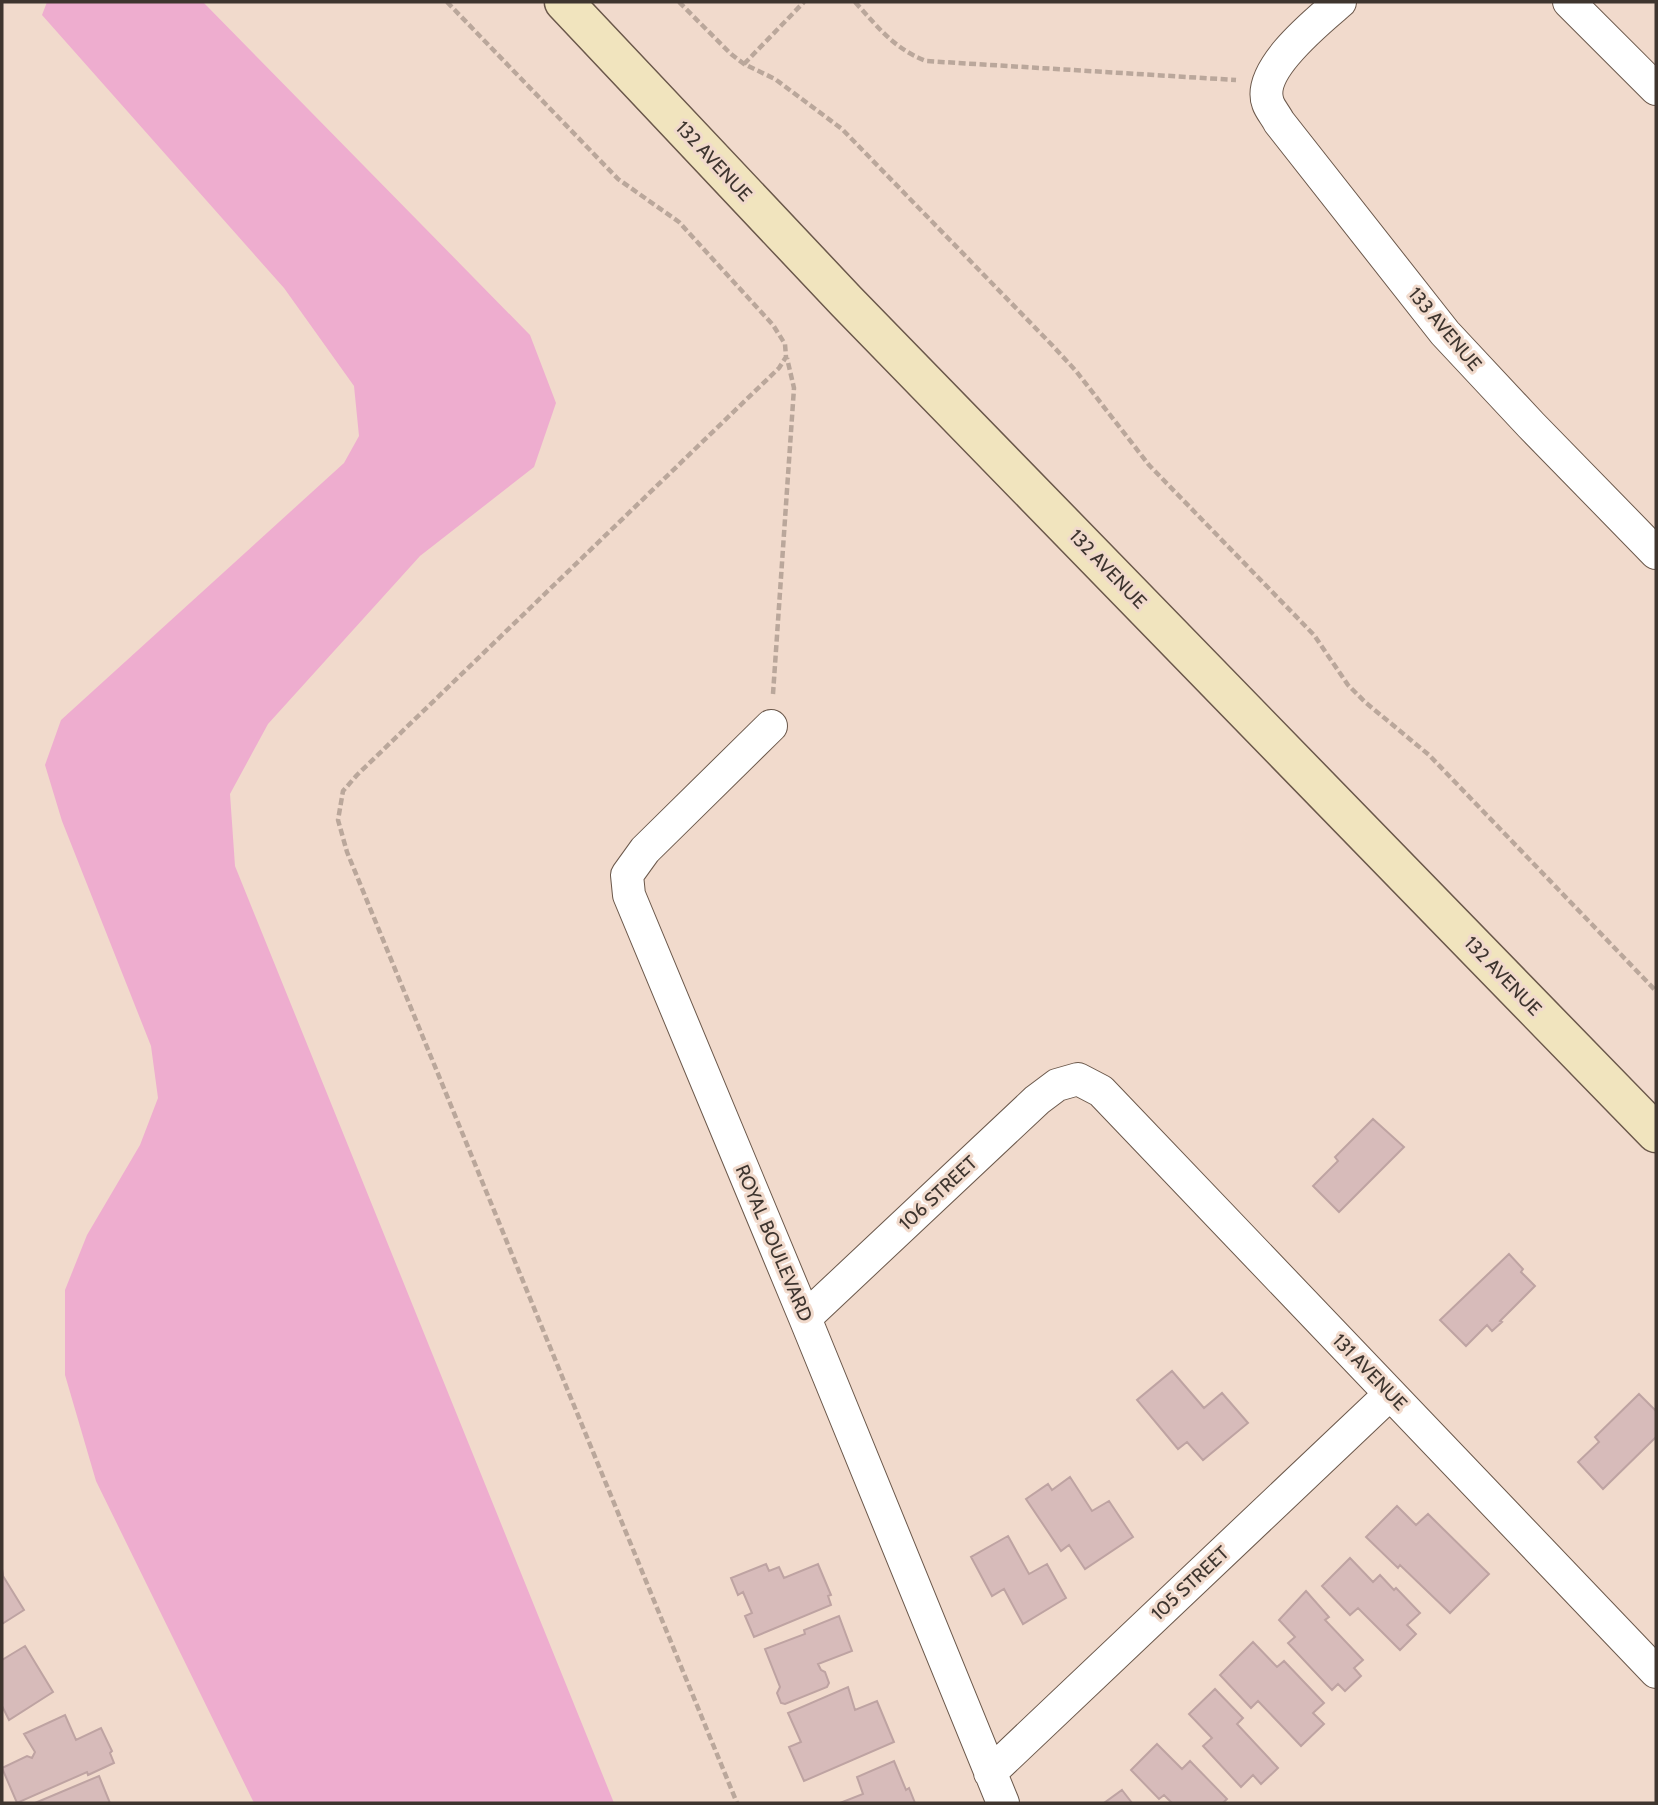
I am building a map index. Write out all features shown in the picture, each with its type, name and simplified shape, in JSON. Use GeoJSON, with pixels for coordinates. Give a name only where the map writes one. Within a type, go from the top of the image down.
{"type":"FeatureCollection","features":[{"type":"Feature","properties":{"kind":"main road","name":"132 AVENUE"},"geometry":{"type":"LineString","coordinates":[[564,2],[866,321],[1656,1133]]}},
{"type":"Feature","properties":{"kind":"street"},"geometry":{"type":"LineString","coordinates":[[1269,82],[1289,48],[1340,2]]}},
{"type":"Feature","properties":{"kind":"street"},"geometry":{"type":"LineString","coordinates":[[1569,2],[1656,89]]}},
{"type":"Feature","properties":{"kind":"street","name":"133 AVENUE"},"geometry":{"type":"LineString","coordinates":[[1269,82],[1267,100],[1279,122],[1445,333],[1656,553]]}},
{"type":"Feature","properties":{"kind":"street","name":"ROYAL BOULEVARD"},"geometry":{"type":"LineString","coordinates":[[771,726],[645,850],[627,875],[629,895],[1003,1803]]}},
{"type":"Feature","properties":{"kind":"street","name":"106 STREET"},"geometry":{"type":"LineString","coordinates":[[805,1318],[1037,1100],[1058,1084],[1078,1079]]}},
{"type":"Feature","properties":{"kind":"street","name":"131 AVENUE"},"geometry":{"type":"LineString","coordinates":[[1078,1079],[1101,1091],[1656,1672]]}},
{"type":"Feature","properties":{"kind":"street","name":"105 STREET"},"geometry":{"type":"LineString","coordinates":[[990,1773],[1390,1394]]}},
{"type":"Feature","properties":{"kind":"path"},"geometry":{"type":"LineString","coordinates":[[447,2],[618,179],[688,231],[773,325],[785,344],[794,387],[771,726]]}},
{"type":"Feature","properties":{"kind":"path"},"geometry":{"type":"LineString","coordinates":[[680,2],[731,54],[744,64],[775,79],[842,129],[1076,371],[1149,465],[1314,635],[1349,685],[1365,702],[1429,755],[1656,991]]}},
{"type":"Feature","properties":{"kind":"path"},"geometry":{"type":"LineString","coordinates":[[744,64],[804,2]]}},
{"type":"Feature","properties":{"kind":"path"},"geometry":{"type":"LineString","coordinates":[[855,2],[891,41],[906,53],[926,61],[1269,82]]}},
{"type":"Feature","properties":{"kind":"path"},"geometry":{"type":"LineString","coordinates":[[737,1803],[352,864],[338,820],[342,791],[357,775],[769,377],[786,357]]}},
{"type":"Feature","properties":{"kind":"shaded area"},"geometry":{"type":"Polygon","coordinates":[[[47,2],[203,2],[530,335],[556,403],[534,467],[420,556],[268,724],[230,794],[235,866],[614,1803],[254,1803],[96,1481],[65,1375],[65,1290],[87,1235],[140,1145],[158,1098],[151,1046],[62,821],[45,765],[61,720],[344,463],[359,436],[354,386],[284,288],[42,15],[47,2]]]}},
{"type":"Feature","properties":{"kind":"building"},"geometry":{"type":"Polygon","coordinates":[[[1373,1119],[1404,1147],[1339,1212],[1313,1186],[1338,1161],[1335,1157],[1373,1119]]]}},
{"type":"Feature","properties":{"kind":"building"},"geometry":{"type":"Polygon","coordinates":[[[1509,1254],[1535,1286],[1492,1331],[1487,1325],[1466,1346],[1440,1320],[1509,1254]]]}},
{"type":"Feature","properties":{"kind":"building"},"geometry":{"type":"Polygon","coordinates":[[[1172,1371],[1204,1408],[1222,1393],[1248,1423],[1203,1460],[1187,1442],[1178,1449],[1137,1400],[1172,1371]]]}},
{"type":"Feature","properties":{"kind":"building"},"geometry":{"type":"Polygon","coordinates":[[[1639,1394],[1655,1410],[1656,1408],[1656,1437],[1603,1489],[1578,1462],[1599,1442],[1595,1437],[1639,1394]]]}},
{"type":"Feature","properties":{"kind":"building"},"geometry":{"type":"Polygon","coordinates":[[[1070,1477],[1092,1511],[1109,1501],[1133,1537],[1085,1569],[1069,1545],[1061,1551],[1026,1499],[1048,1484],[1052,1490],[1070,1477]]]}},
{"type":"Feature","properties":{"kind":"building"},"geometry":{"type":"Polygon","coordinates":[[[1397,1506],[1416,1525],[1428,1514],[1489,1574],[1450,1613],[1366,1537],[1397,1506]]]}},
{"type":"Feature","properties":{"kind":"building"},"geometry":{"type":"Polygon","coordinates":[[[1008,1536],[1029,1574],[1047,1564],[1066,1598],[1023,1624],[1004,1589],[992,1596],[971,1557],[1008,1536]]]}},
{"type":"Feature","properties":{"kind":"building"},"geometry":{"type":"Polygon","coordinates":[[[1350,1558],[1373,1582],[1380,1575],[1420,1613],[1407,1625],[1416,1634],[1400,1650],[1358,1608],[1350,1615],[1322,1586],[1350,1558]]]}},
{"type":"Feature","properties":{"kind":"building"},"geometry":{"type":"Polygon","coordinates":[[[766,1564],[769,1571],[779,1567],[784,1578],[818,1564],[831,1595],[828,1596],[831,1605],[754,1637],[745,1616],[752,1613],[743,1592],[738,1595],[731,1578],[766,1564]]]}},
{"type":"Feature","properties":{"kind":"building"},"geometry":{"type":"Polygon","coordinates":[[[2,1569],[3,1576],[24,1610],[2,1624],[2,1569]]]}},
{"type":"Feature","properties":{"kind":"building"},"geometry":{"type":"Polygon","coordinates":[[[1306,1591],[1329,1617],[1325,1620],[1363,1660],[1354,1668],[1361,1676],[1345,1691],[1338,1684],[1332,1690],[1288,1643],[1295,1637],[1279,1620],[1306,1591]]]}},
{"type":"Feature","properties":{"kind":"building"},"geometry":{"type":"Polygon","coordinates":[[[839,1616],[852,1651],[818,1664],[825,1672],[829,1683],[827,1687],[785,1704],[781,1703],[777,1693],[780,1687],[765,1649],[805,1634],[804,1630],[839,1616]]]}},
{"type":"Feature","properties":{"kind":"building"},"geometry":{"type":"Polygon","coordinates":[[[1253,1642],[1277,1667],[1284,1661],[1324,1703],[1313,1713],[1324,1724],[1301,1746],[1258,1701],[1251,1708],[1220,1675],[1253,1642]]]}},
{"type":"Feature","properties":{"kind":"building"},"geometry":{"type":"Polygon","coordinates":[[[25,1646],[53,1692],[9,1720],[2,1706],[2,1660],[25,1646]]]}},
{"type":"Feature","properties":{"kind":"building"},"geometry":{"type":"Polygon","coordinates":[[[848,1687],[855,1710],[877,1701],[894,1742],[804,1781],[789,1747],[801,1742],[788,1713],[848,1687]]]}},
{"type":"Feature","properties":{"kind":"building"},"geometry":{"type":"Polygon","coordinates":[[[1215,1689],[1243,1718],[1237,1724],[1278,1768],[1261,1784],[1253,1775],[1241,1787],[1203,1746],[1212,1738],[1189,1714],[1215,1689]]]}},
{"type":"Feature","properties":{"kind":"building"},"geometry":{"type":"Polygon","coordinates":[[[65,1715],[76,1740],[101,1728],[112,1751],[110,1753],[114,1763],[17,1803],[2,1768],[27,1756],[32,1758],[35,1752],[24,1734],[65,1715]]]}},
{"type":"Feature","properties":{"kind":"building"},"geometry":{"type":"Polygon","coordinates":[[[1157,1744],[1182,1769],[1190,1761],[1227,1799],[1223,1803],[1172,1803],[1164,1795],[1159,1799],[1131,1770],[1157,1744]]]}},
{"type":"Feature","properties":{"kind":"building"},"geometry":{"type":"Polygon","coordinates":[[[894,1761],[906,1790],[909,1788],[915,1803],[840,1803],[863,1794],[857,1777],[894,1761]]]}},
{"type":"Feature","properties":{"kind":"building"},"geometry":{"type":"Polygon","coordinates":[[[99,1776],[110,1803],[35,1803],[99,1776]]]}},
{"type":"Feature","properties":{"kind":"building"},"geometry":{"type":"Polygon","coordinates":[[[1122,1790],[1132,1803],[1104,1803],[1122,1790]]]}}]}
